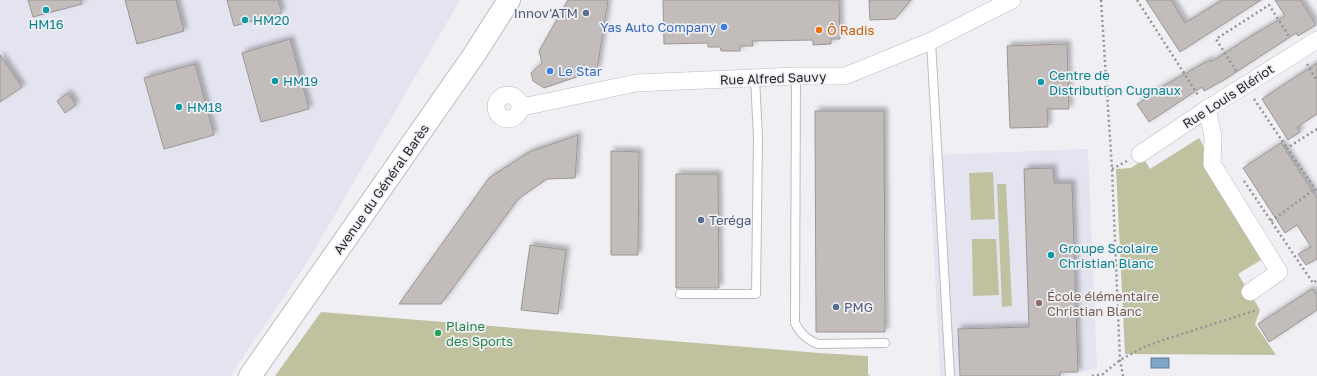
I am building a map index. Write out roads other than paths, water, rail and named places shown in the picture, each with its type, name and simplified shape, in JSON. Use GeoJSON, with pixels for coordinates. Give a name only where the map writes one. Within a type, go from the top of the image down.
{"type":"FeatureCollection","features":[{"type":"Feature","properties":{"kind":"main road","name":"Avenue du Général Barès"},"geometry":{"type":"LineString","coordinates":[[250,376],[470,61],[509,0]]}},
{"type":"Feature","properties":{"kind":"street","name":"Rue Alfred Sauvy"},"geometry":{"type":"LineString","coordinates":[[520,107],[532,106],[636,83],[796,76],[845,76],[931,41],[1012,0]]}},
{"type":"Feature","properties":{"kind":"street","name":"Rue Louis Blériot"},"geometry":{"type":"LineString","coordinates":[[1140,154],[1207,109],[1317,40]]}},
{"type":"Feature","properties":{"kind":"street"},"geometry":{"type":"LineString","coordinates":[[1207,109],[1213,136],[1212,164],[1279,272],[1250,292]]}},
{"type":"Feature","properties":{"kind":"lane"},"geometry":{"type":"LineString","coordinates":[[931,41],[950,376]]}},
{"type":"Feature","properties":{"kind":"lane"},"geometry":{"type":"LineString","coordinates":[[796,76],[795,323],[800,333],[808,340],[818,344],[885,343]]}},
{"type":"Feature","properties":{"kind":"lane"},"geometry":{"type":"LineString","coordinates":[[680,294],[756,294],[758,138],[755,78]]}},
{"type":"Feature","properties":{"kind":"water"},"geometry":{"type":"Polygon","coordinates":[[[1151,358],[1169,358],[1169,368],[1151,368],[1151,358]]]}},
{"type":"Feature","properties":{"kind":"place","name":"HM16"},"geometry":{"type":"Point","coordinates":[46,10]}},
{"type":"Feature","properties":{"kind":"place","name":"Innov'ATM"},"geometry":{"type":"Point","coordinates":[586,13]}},
{"type":"Feature","properties":{"kind":"place","name":"HM20"},"geometry":{"type":"Point","coordinates":[245,20]}},
{"type":"Feature","properties":{"kind":"place","name":"Yas Auto Company"},"geometry":{"type":"Point","coordinates":[724,27]}},
{"type":"Feature","properties":{"kind":"place","name":"Ô Radis"},"geometry":{"type":"Point","coordinates":[819,30]}},
{"type":"Feature","properties":{"kind":"place","name":"Le Star"},"geometry":{"type":"Point","coordinates":[550,71]}},
{"type":"Feature","properties":{"kind":"place","name":"HM19"},"geometry":{"type":"Point","coordinates":[275,81]}},
{"type":"Feature","properties":{"kind":"place","name":"Centre de Distribution Cugnaux"},"geometry":{"type":"Point","coordinates":[1041,82]}},
{"type":"Feature","properties":{"kind":"place","name":"HM18"},"geometry":{"type":"Point","coordinates":[179,107]}},
{"type":"Feature","properties":{"kind":"place","name":"Teréga"},"geometry":{"type":"Point","coordinates":[701,220]}},
{"type":"Feature","properties":{"kind":"place","name":"Groupe Scolaire Christian Blanc"},"geometry":{"type":"Point","coordinates":[1051,255]}},
{"type":"Feature","properties":{"kind":"place","name":"École élémentaire Christian Blanc"},"geometry":{"type":"Point","coordinates":[1039,303]}},
{"type":"Feature","properties":{"kind":"place","name":"PMG"},"geometry":{"type":"Point","coordinates":[836,307]}},
{"type":"Feature","properties":{"kind":"place","name":"Plaine des Sports"},"geometry":{"type":"Point","coordinates":[438,333]}}]}
